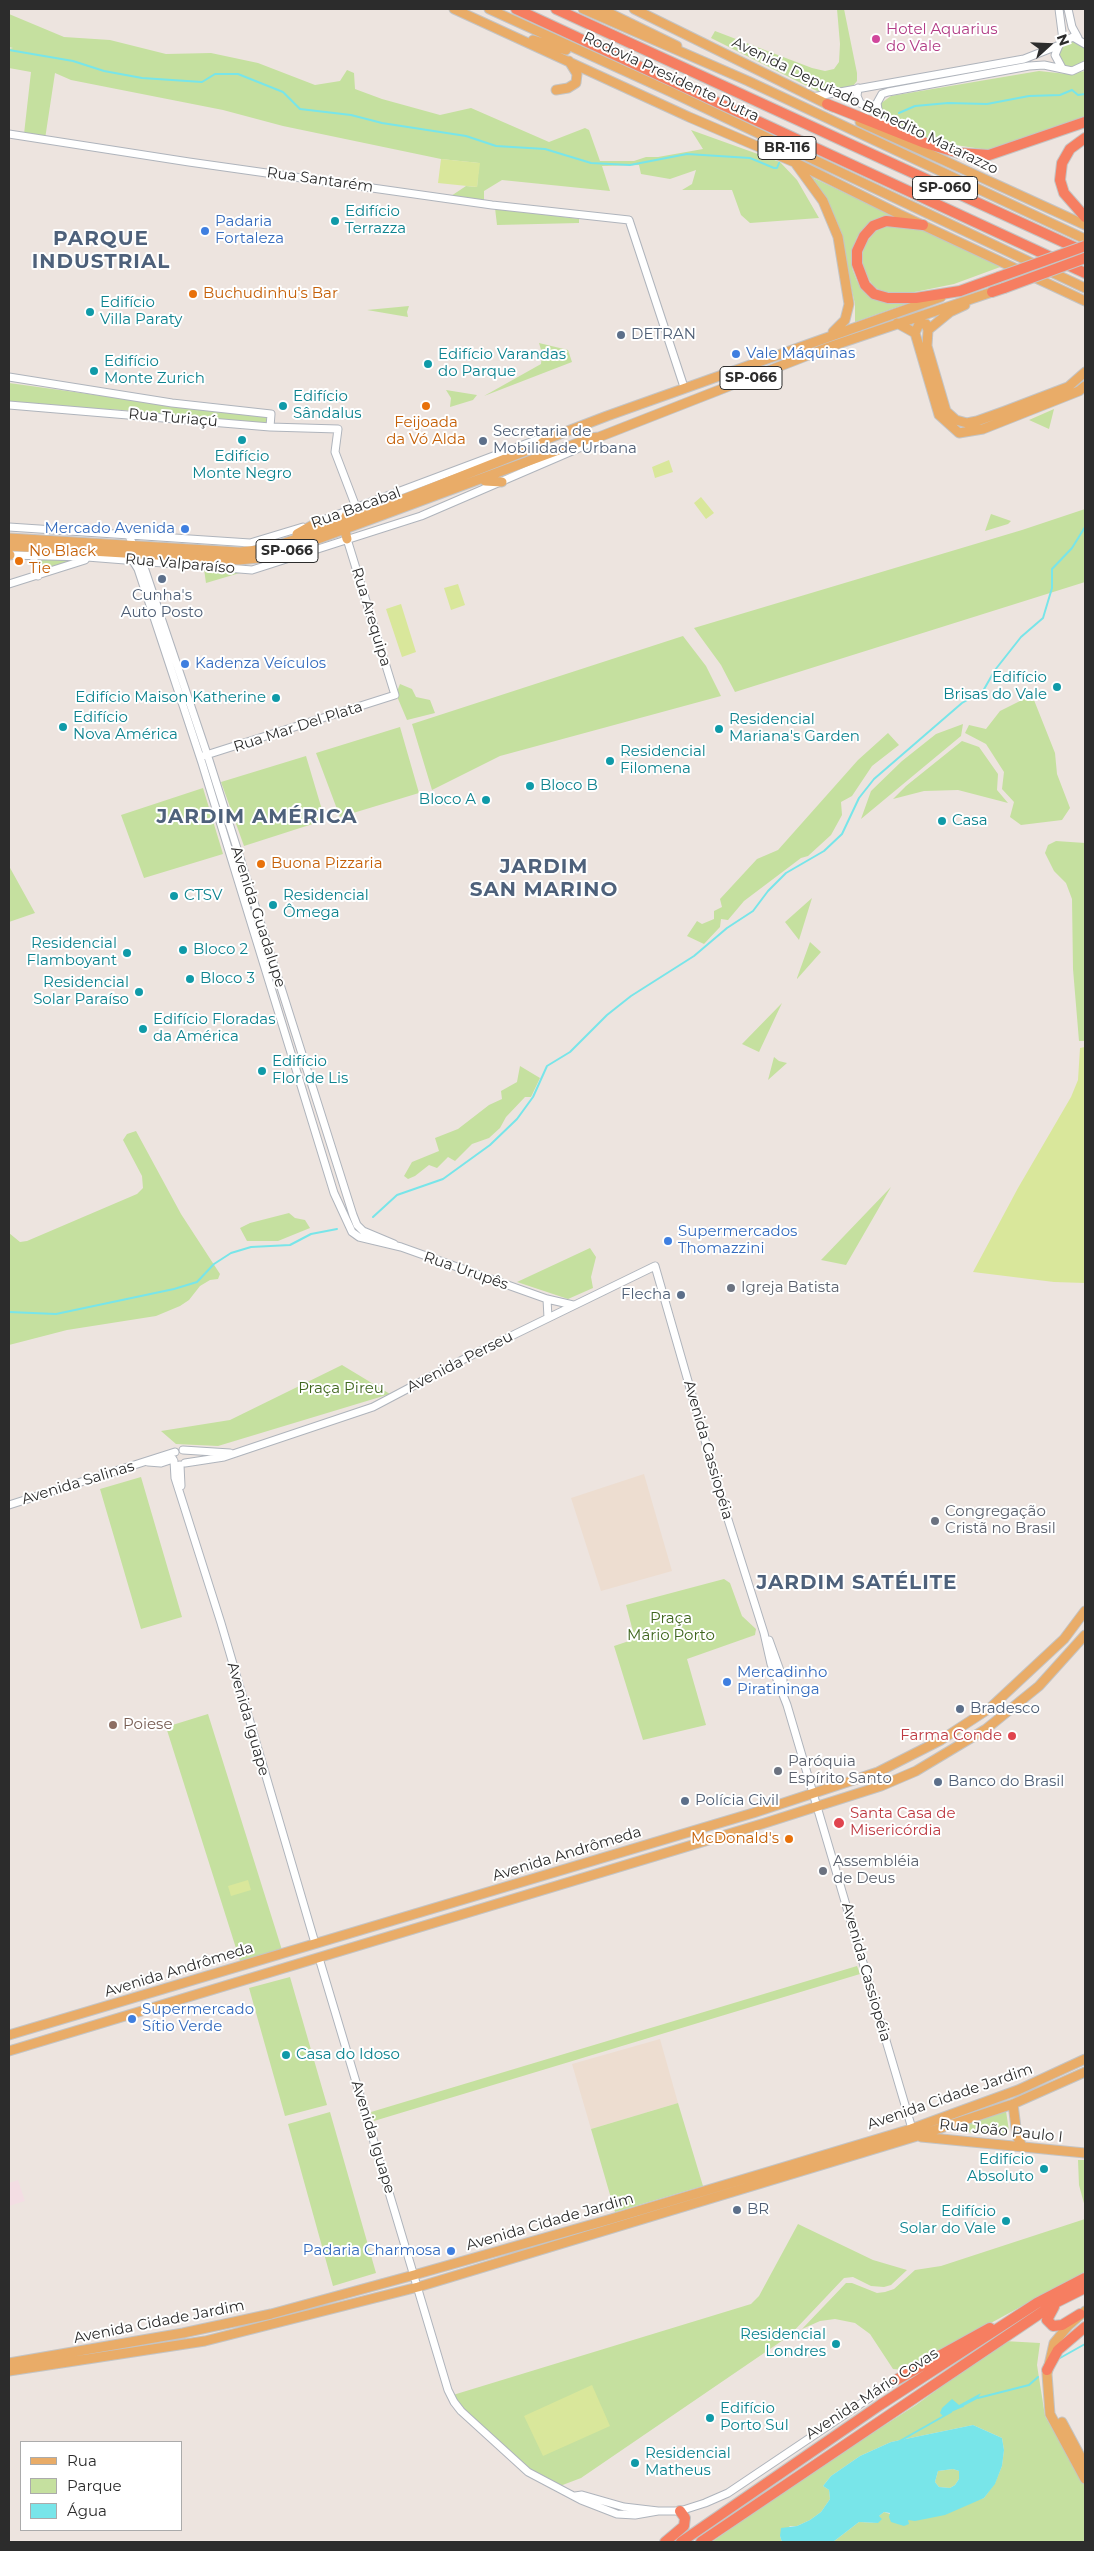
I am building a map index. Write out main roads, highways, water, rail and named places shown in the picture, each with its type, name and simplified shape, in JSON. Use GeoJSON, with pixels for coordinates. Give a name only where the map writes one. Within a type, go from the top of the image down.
{"type":"FeatureCollection","features":[{"type":"Feature","properties":{"kind":"highway","name":"Rodovia Presidente Dutra"},"geometry":{"type":"LineString","coordinates":[[516,9],[1085,273]]}},
{"type":"Feature","properties":{"kind":"highway","name":"Rodovia Presidente Dutra"},"geometry":{"type":"LineString","coordinates":[[556,9],[1085,252]]}},
{"type":"Feature","properties":{"kind":"highway"},"geometry":{"type":"LineString","coordinates":[[827,104],[925,143],[959,153],[989,154],[1085,122]]}},
{"type":"Feature","properties":{"kind":"highway"},"geometry":{"type":"LineString","coordinates":[[1085,138],[1070,149],[1062,163],[1060,180],[1064,193],[1085,217]]}},
{"type":"Feature","properties":{"kind":"highway"},"geometry":{"type":"LineString","coordinates":[[923,225],[895,220],[873,226],[860,244],[856,258],[861,278],[874,294],[888,298],[916,298],[960,290]]}},
{"type":"Feature","properties":{"kind":"highway","name":"SP-066"},"geometry":{"type":"LineString","coordinates":[[960,290],[1085,246]]}},
{"type":"Feature","properties":{"kind":"highway","name":"SP-066"},"geometry":{"type":"LineString","coordinates":[[992,292],[1085,258]]}},
{"type":"Feature","properties":{"kind":"highway","name":"Avenida Mário Covas"},"geometry":{"type":"LineString","coordinates":[[681,2542],[880,2405],[1037,2303],[1085,2278]]}},
{"type":"Feature","properties":{"kind":"highway","name":"Avenida Mário Covas"},"geometry":{"type":"LineString","coordinates":[[701,2542],[1057,2302],[1085,2288]]}},
{"type":"Feature","properties":{"kind":"highway"},"geometry":{"type":"LineString","coordinates":[[1057,2302],[1048,2316],[1048,2323],[1051,2325],[1062,2325],[1082,2312]]}},
{"type":"Feature","properties":{"kind":"highway"},"geometry":{"type":"LineString","coordinates":[[896,2380],[910,2370],[1037,2303]]}},
{"type":"Feature","properties":{"kind":"highway"},"geometry":{"type":"LineString","coordinates":[[1047,2370],[1058,2350],[1085,2327]]}},
{"type":"Feature","properties":{"kind":"highway"},"geometry":{"type":"LineString","coordinates":[[665,2542],[684,2526],[685,2518],[680,2511]]}},
{"type":"Feature","properties":{"kind":"main road"},"geometry":{"type":"LineString","coordinates":[[454,9],[688,117],[794,162],[1085,301]]}},
{"type":"Feature","properties":{"kind":"main road","name":"Rodovia Presidente Dutra"},"geometry":{"type":"LineString","coordinates":[[489,9],[1085,288]]}},
{"type":"Feature","properties":{"kind":"main road","name":"Rodovia Presidente Dutra"},"geometry":{"type":"LineString","coordinates":[[583,9],[748,81],[1085,239]]}},
{"type":"Feature","properties":{"kind":"main road"},"geometry":{"type":"LineString","coordinates":[[601,9],[748,81]]}},
{"type":"Feature","properties":{"kind":"main road","name":"Avenida Deputado Benedito Matarazzo"},"geometry":{"type":"LineString","coordinates":[[634,9],[827,104],[859,122],[1085,225]]}},
{"type":"Feature","properties":{"kind":"main road"},"geometry":{"type":"LineString","coordinates":[[514,36],[556,46],[616,67]]}},
{"type":"Feature","properties":{"kind":"main road"},"geometry":{"type":"LineString","coordinates":[[556,90],[568,88],[576,83],[577,74],[569,61]]}},
{"type":"Feature","properties":{"kind":"main road"},"geometry":{"type":"LineString","coordinates":[[794,162],[823,202],[838,238],[848,309],[845,320],[830,335]]}},
{"type":"Feature","properties":{"kind":"main road","name":"SP-066"},"geometry":{"type":"LineString","coordinates":[[9,538],[32,547],[138,556],[254,559],[269,557],[538,446],[547,439],[830,335],[960,290]]}},
{"type":"Feature","properties":{"kind":"main road"},"geometry":{"type":"LineString","coordinates":[[928,330],[950,312],[992,292]]}},
{"type":"Feature","properties":{"kind":"main road","name":"SP-066"},"geometry":{"type":"LineString","coordinates":[[138,556],[240,552],[267,549],[344,527],[480,480],[591,438],[599,437],[829,347],[992,292]]}},
{"type":"Feature","properties":{"kind":"main road"},"geometry":{"type":"LineString","coordinates":[[897,323],[915,333],[939,416],[959,433],[983,429],[1016,417],[1080,391],[1085,386]]}},
{"type":"Feature","properties":{"kind":"main road"},"geometry":{"type":"LineString","coordinates":[[915,333],[920,324],[926,324],[928,330],[927,346],[946,412],[956,420],[972,422],[1068,388],[1085,372]]}},
{"type":"Feature","properties":{"kind":"main road"},"geometry":{"type":"LineString","coordinates":[[480,480],[502,482]]}},
{"type":"Feature","properties":{"kind":"main road"},"geometry":{"type":"LineString","coordinates":[[347,540],[344,527],[353,508]]}},
{"type":"Feature","properties":{"kind":"main road"},"geometry":{"type":"LineString","coordinates":[[267,549],[318,522]]}},
{"type":"Feature","properties":{"kind":"main road","name":"SP-066"},"geometry":{"type":"LineString","coordinates":[[9,552],[32,547]]}},
{"type":"Feature","properties":{"kind":"main road","name":"Avenida Andrômeda"},"geometry":{"type":"LineString","coordinates":[[9,2035],[753,1813],[878,1772],[913,1756],[990,1708],[1035,1669],[1064,1639],[1085,1611]]}},
{"type":"Feature","properties":{"kind":"main road","name":"Avenida Andrômeda"},"geometry":{"type":"LineString","coordinates":[[9,2051],[594,1875],[881,1786],[922,1768],[986,1730],[1039,1686],[1085,1635]]}},
{"type":"Feature","properties":{"kind":"main road"},"geometry":{"type":"LineString","coordinates":[[1035,1669],[1040,1674],[1039,1686]]}},
{"type":"Feature","properties":{"kind":"main road"},"geometry":{"type":"LineString","coordinates":[[913,1756],[922,1768]]}},
{"type":"Feature","properties":{"kind":"main road"},"geometry":{"type":"LineString","coordinates":[[878,1772],[881,1786]]}},
{"type":"Feature","properties":{"kind":"main road"},"geometry":{"type":"LineString","coordinates":[[753,1813],[748,1820],[755,1826]]}},
{"type":"Feature","properties":{"kind":"main road"},"geometry":{"type":"LineString","coordinates":[[692,1831],[696,1844]]}},
{"type":"Feature","properties":{"kind":"main road"},"geometry":{"type":"LineString","coordinates":[[590,1862],[594,1875]]}},
{"type":"Feature","properties":{"kind":"main road"},"geometry":{"type":"LineString","coordinates":[[396,1934],[396,1927],[402,1918]]}},
{"type":"Feature","properties":{"kind":"main road"},"geometry":{"type":"LineString","coordinates":[[379,1939],[385,1931],[385,1922]]}},
{"type":"Feature","properties":{"kind":"main road"},"geometry":{"type":"LineString","coordinates":[[252,1978],[251,1969],[268,1958]]}},
{"type":"Feature","properties":{"kind":"main road"},"geometry":{"type":"LineString","coordinates":[[220,1988],[238,1979],[239,1974],[232,1968]]}},
{"type":"Feature","properties":{"kind":"main road"},"geometry":{"type":"LineString","coordinates":[[1082,2060],[1085,2072]]}},
{"type":"Feature","properties":{"kind":"main road","name":"Avenida Cidade Jardim"},"geometry":{"type":"LineString","coordinates":[[913,2133],[937,2118],[1018,2090],[1082,2060]]}},
{"type":"Feature","properties":{"kind":"main road","name":"Avenida Cidade Jardim"},"geometry":{"type":"LineString","coordinates":[[11,2367],[205,2341],[418,2287],[698,2198],[913,2133],[937,2129],[1013,2104],[1085,2072]]}},
{"type":"Feature","properties":{"kind":"main road"},"geometry":{"type":"LineString","coordinates":[[1013,2104],[1017,2136],[1022,2146]]}},
{"type":"Feature","properties":{"kind":"main road"},"geometry":{"type":"LineString","coordinates":[[937,2118],[937,2129]]}},
{"type":"Feature","properties":{"kind":"main road","name":"Rua João Paulo I"},"geometry":{"type":"LineString","coordinates":[[913,2133],[1085,2153]]}},
{"type":"Feature","properties":{"kind":"main road","name":"Avenida Cidade Jardim"},"geometry":{"type":"LineString","coordinates":[[27,2365],[271,2314],[495,2251],[698,2198]]}},
{"type":"Feature","properties":{"kind":"main road"},"geometry":{"type":"LineString","coordinates":[[495,2251],[498,2262]]}},
{"type":"Feature","properties":{"kind":"main road"},"geometry":{"type":"LineString","coordinates":[[1082,2312],[1054,2343],[1047,2370],[1050,2414],[1085,2479]]}},
{"type":"Feature","properties":{"kind":"main road"},"geometry":{"type":"LineString","coordinates":[[1049,2407],[1055,2411],[1085,2465]]}},
{"type":"Feature","properties":{"kind":"water"},"geometry":{"type":"Polygon","coordinates":[[[981,2393],[977,2399],[958,2409],[943,2416],[940,2413],[942,2408],[952,2399],[959,2405],[981,2393]]]}},
{"type":"Feature","properties":{"kind":"water"},"geometry":{"type":"Polygon","coordinates":[[[973,2425],[1002,2438],[1004,2450],[1002,2466],[995,2484],[984,2498],[945,2515],[915,2521],[908,2520],[909,2524],[904,2526],[891,2522],[890,2513],[884,2512],[879,2516],[882,2519],[878,2523],[859,2522],[833,2542],[782,2542],[780,2536],[781,2528],[797,2526],[821,2512],[830,2499],[829,2490],[823,2486],[831,2476],[860,2456],[891,2442],[973,2425]],[[953,2469],[938,2471],[935,2482],[939,2487],[950,2488],[959,2479],[959,2471],[953,2469]]]}},
{"type":"Feature","properties":{"kind":"waterway"},"geometry":{"type":"LineString","coordinates":[[9,50],[73,61],[104,71],[142,78],[202,82],[215,74],[238,74],[283,92],[300,109],[351,115],[382,123],[466,136],[496,146],[545,149],[591,163],[630,165],[687,154],[750,158],[774,168],[777,168],[779,163]]}},
{"type":"Feature","properties":{"kind":"waterway"},"geometry":{"type":"LineString","coordinates":[[899,113],[915,106],[948,103],[987,104],[1029,96],[1060,95],[1072,90],[1078,95],[1085,94]]}},
{"type":"Feature","properties":{"kind":"waterway"},"geometry":{"type":"LineString","coordinates":[[373,1217],[397,1195],[443,1179],[490,1145],[517,1119],[533,1097],[547,1066],[570,1052],[607,1015],[631,996],[694,956],[727,928],[753,911],[768,891],[786,873],[824,851],[842,834],[859,798],[874,779],[962,703],[983,691],[995,670],[1021,637],[1043,618],[1052,588],[1052,569],[1072,548],[1085,527]]}},
{"type":"Feature","properties":{"kind":"waterway"},"geometry":{"type":"LineString","coordinates":[[9,1312],[56,1314],[174,1289],[197,1282],[214,1264],[231,1253],[251,1247],[290,1245],[311,1234],[337,1229]]}},
{"type":"Feature","properties":{"kind":"waterway"},"geometry":{"type":"LineString","coordinates":[[1060,2358],[1085,2344]]}},
{"type":"Feature","properties":{"kind":"waterway"},"geometry":{"type":"LineString","coordinates":[[978,2398],[1029,2385],[1038,2377]]}},
{"type":"Feature","properties":{"kind":"waterway"},"geometry":{"type":"LineString","coordinates":[[954,2409],[963,2406]]}},
{"type":"Feature","properties":{"kind":"waterway"},"geometry":{"type":"LineString","coordinates":[[898,2442],[951,2412]]}},
{"type":"Feature","properties":{"kind":"place","name":"Hotel Aquarius do Vale"},"geometry":{"type":"Point","coordinates":[876,39]}},
{"type":"Feature","properties":{"kind":"place","name":"Edifício Terrazza"},"geometry":{"type":"Point","coordinates":[335,221]}},
{"type":"Feature","properties":{"kind":"place","name":"Padaria Fortaleza"},"geometry":{"type":"Point","coordinates":[205,231]}},
{"type":"Feature","properties":{"kind":"place","name":"Buchudinhu's Bar"},"geometry":{"type":"Point","coordinates":[193,294]}},
{"type":"Feature","properties":{"kind":"place","name":"Edifício Villa Paraty"},"geometry":{"type":"Point","coordinates":[90,312]}},
{"type":"Feature","properties":{"kind":"place","name":"DETRAN"},"geometry":{"type":"Point","coordinates":[621,335]}},
{"type":"Feature","properties":{"kind":"place","name":"Vale Máquinas"},"geometry":{"type":"Point","coordinates":[736,354]}},
{"type":"Feature","properties":{"kind":"place","name":"Edifício Varandas do Parque"},"geometry":{"type":"Point","coordinates":[428,364]}},
{"type":"Feature","properties":{"kind":"place","name":"Edifício Monte Zurich"},"geometry":{"type":"Point","coordinates":[94,371]}},
{"type":"Feature","properties":{"kind":"place","name":"Edifício Sândalus"},"geometry":{"type":"Point","coordinates":[283,406]}},
{"type":"Feature","properties":{"kind":"place","name":"Feijoada da Vó Alda"},"geometry":{"type":"Point","coordinates":[426,406]}},
{"type":"Feature","properties":{"kind":"place","name":"Edifício Monte Negro"},"geometry":{"type":"Point","coordinates":[242,440]}},
{"type":"Feature","properties":{"kind":"place","name":"Secretaria de Mobilidade Urbana"},"geometry":{"type":"Point","coordinates":[483,441]}},
{"type":"Feature","properties":{"kind":"place","name":"Mercado Avenida"},"geometry":{"type":"Point","coordinates":[185,529]}},
{"type":"Feature","properties":{"kind":"place","name":"No Black Tie"},"geometry":{"type":"Point","coordinates":[19,561]}},
{"type":"Feature","properties":{"kind":"place","name":"Cunha's Auto Posto"},"geometry":{"type":"Point","coordinates":[162,579]}},
{"type":"Feature","properties":{"kind":"place","name":"Kadenza Veículos"},"geometry":{"type":"Point","coordinates":[185,664]}},
{"type":"Feature","properties":{"kind":"place","name":"Edifício Brisas do Vale"},"geometry":{"type":"Point","coordinates":[1057,687]}},
{"type":"Feature","properties":{"kind":"place","name":"Edifício Maison Katherine"},"geometry":{"type":"Point","coordinates":[276,698]}},
{"type":"Feature","properties":{"kind":"place","name":"Edifício Nova América"},"geometry":{"type":"Point","coordinates":[63,727]}},
{"type":"Feature","properties":{"kind":"place","name":"Residencial Mariana's Garden"},"geometry":{"type":"Point","coordinates":[719,729]}},
{"type":"Feature","properties":{"kind":"place","name":"Residencial Filomena"},"geometry":{"type":"Point","coordinates":[610,761]}},
{"type":"Feature","properties":{"kind":"place","name":"Bloco B"},"geometry":{"type":"Point","coordinates":[530,786]}},
{"type":"Feature","properties":{"kind":"place","name":"Bloco A"},"geometry":{"type":"Point","coordinates":[486,800]}},
{"type":"Feature","properties":{"kind":"place","name":"Casa"},"geometry":{"type":"Point","coordinates":[942,821]}},
{"type":"Feature","properties":{"kind":"place","name":"Buona Pizzaria"},"geometry":{"type":"Point","coordinates":[261,864]}},
{"type":"Feature","properties":{"kind":"place","name":"CTSV"},"geometry":{"type":"Point","coordinates":[174,896]}},
{"type":"Feature","properties":{"kind":"place","name":"Residencial Ômega"},"geometry":{"type":"Point","coordinates":[273,905]}},
{"type":"Feature","properties":{"kind":"place","name":"Bloco 2"},"geometry":{"type":"Point","coordinates":[183,950]}},
{"type":"Feature","properties":{"kind":"place","name":"Residencial Flamboyant"},"geometry":{"type":"Point","coordinates":[127,953]}},
{"type":"Feature","properties":{"kind":"place","name":"Bloco 3"},"geometry":{"type":"Point","coordinates":[190,979]}},
{"type":"Feature","properties":{"kind":"place","name":"Residencial Solar Paraíso"},"geometry":{"type":"Point","coordinates":[139,992]}},
{"type":"Feature","properties":{"kind":"place","name":"Edifício Floradas da América"},"geometry":{"type":"Point","coordinates":[143,1029]}},
{"type":"Feature","properties":{"kind":"place","name":"Edifício Flor de Lis"},"geometry":{"type":"Point","coordinates":[262,1071]}},
{"type":"Feature","properties":{"kind":"place","name":"Supermercados Thomazzini"},"geometry":{"type":"Point","coordinates":[668,1241]}},
{"type":"Feature","properties":{"kind":"place","name":"Igreja Batista"},"geometry":{"type":"Point","coordinates":[731,1288]}},
{"type":"Feature","properties":{"kind":"place","name":"Flecha"},"geometry":{"type":"Point","coordinates":[681,1295]}},
{"type":"Feature","properties":{"kind":"place","name":"Congregação Cristã no Brasil"},"geometry":{"type":"Point","coordinates":[935,1521]}},
{"type":"Feature","properties":{"kind":"place","name":"Mercadinho Piratininga"},"geometry":{"type":"Point","coordinates":[727,1682]}},
{"type":"Feature","properties":{"kind":"place","name":"Bradesco"},"geometry":{"type":"Point","coordinates":[960,1709]}},
{"type":"Feature","properties":{"kind":"place","name":"Poiese"},"geometry":{"type":"Point","coordinates":[113,1725]}},
{"type":"Feature","properties":{"kind":"place","name":"Farma Conde"},"geometry":{"type":"Point","coordinates":[1012,1736]}},
{"type":"Feature","properties":{"kind":"place","name":"Paróquia Espírito Santo"},"geometry":{"type":"Point","coordinates":[778,1771]}},
{"type":"Feature","properties":{"kind":"place","name":"Banco do Brasil"},"geometry":{"type":"Point","coordinates":[938,1782]}},
{"type":"Feature","properties":{"kind":"place","name":"Polícia Civil"},"geometry":{"type":"Point","coordinates":[685,1801]}},
{"type":"Feature","properties":{"kind":"place","name":"Santa Casa de Misericórdia"},"geometry":{"type":"Point","coordinates":[839,1823]}},
{"type":"Feature","properties":{"kind":"place","name":"McDonald's"},"geometry":{"type":"Point","coordinates":[789,1839]}},
{"type":"Feature","properties":{"kind":"place","name":"Assembléia de Deus"},"geometry":{"type":"Point","coordinates":[823,1871]}},
{"type":"Feature","properties":{"kind":"place","name":"Supermercado Sítio Verde"},"geometry":{"type":"Point","coordinates":[132,2019]}},
{"type":"Feature","properties":{"kind":"place","name":"Casa do Idoso"},"geometry":{"type":"Point","coordinates":[286,2055]}},
{"type":"Feature","properties":{"kind":"place","name":"Edifício Absoluto"},"geometry":{"type":"Point","coordinates":[1044,2169]}},
{"type":"Feature","properties":{"kind":"place","name":"BR"},"geometry":{"type":"Point","coordinates":[737,2210]}},
{"type":"Feature","properties":{"kind":"place","name":"Edifício Solar do Vale"},"geometry":{"type":"Point","coordinates":[1006,2221]}},
{"type":"Feature","properties":{"kind":"place","name":"Padaria Charmosa"},"geometry":{"type":"Point","coordinates":[451,2251]}},
{"type":"Feature","properties":{"kind":"place","name":"Residencial Londres"},"geometry":{"type":"Point","coordinates":[836,2344]}},
{"type":"Feature","properties":{"kind":"place","name":"Edifício Porto Sul"},"geometry":{"type":"Point","coordinates":[710,2418]}},
{"type":"Feature","properties":{"kind":"place","name":"Residencial Matheus"},"geometry":{"type":"Point","coordinates":[635,2463]}},
{"type":"Feature","properties":{"kind":"district","name":"PARQUE INDUSTRIAL"},"geometry":{"type":"Point","coordinates":[101,250]}},
{"type":"Feature","properties":{"kind":"district","name":"JARDIM AMÉRICA"},"geometry":{"type":"Point","coordinates":[257,817]}},
{"type":"Feature","properties":{"kind":"district","name":"JARDIM SAN MARINO"},"geometry":{"type":"Point","coordinates":[544,878]}},
{"type":"Feature","properties":{"kind":"district","name":"JARDIM SATÉLITE"},"geometry":{"type":"Point","coordinates":[857,1583]}},
{"type":"Feature","properties":{"kind":"park label","name":"Praça Pireu"},"geometry":{"type":"Point","coordinates":[341,1389]}},
{"type":"Feature","properties":{"kind":"park label","name":"Praça Mário Porto"},"geometry":{"type":"Point","coordinates":[671,1628]}}]}
